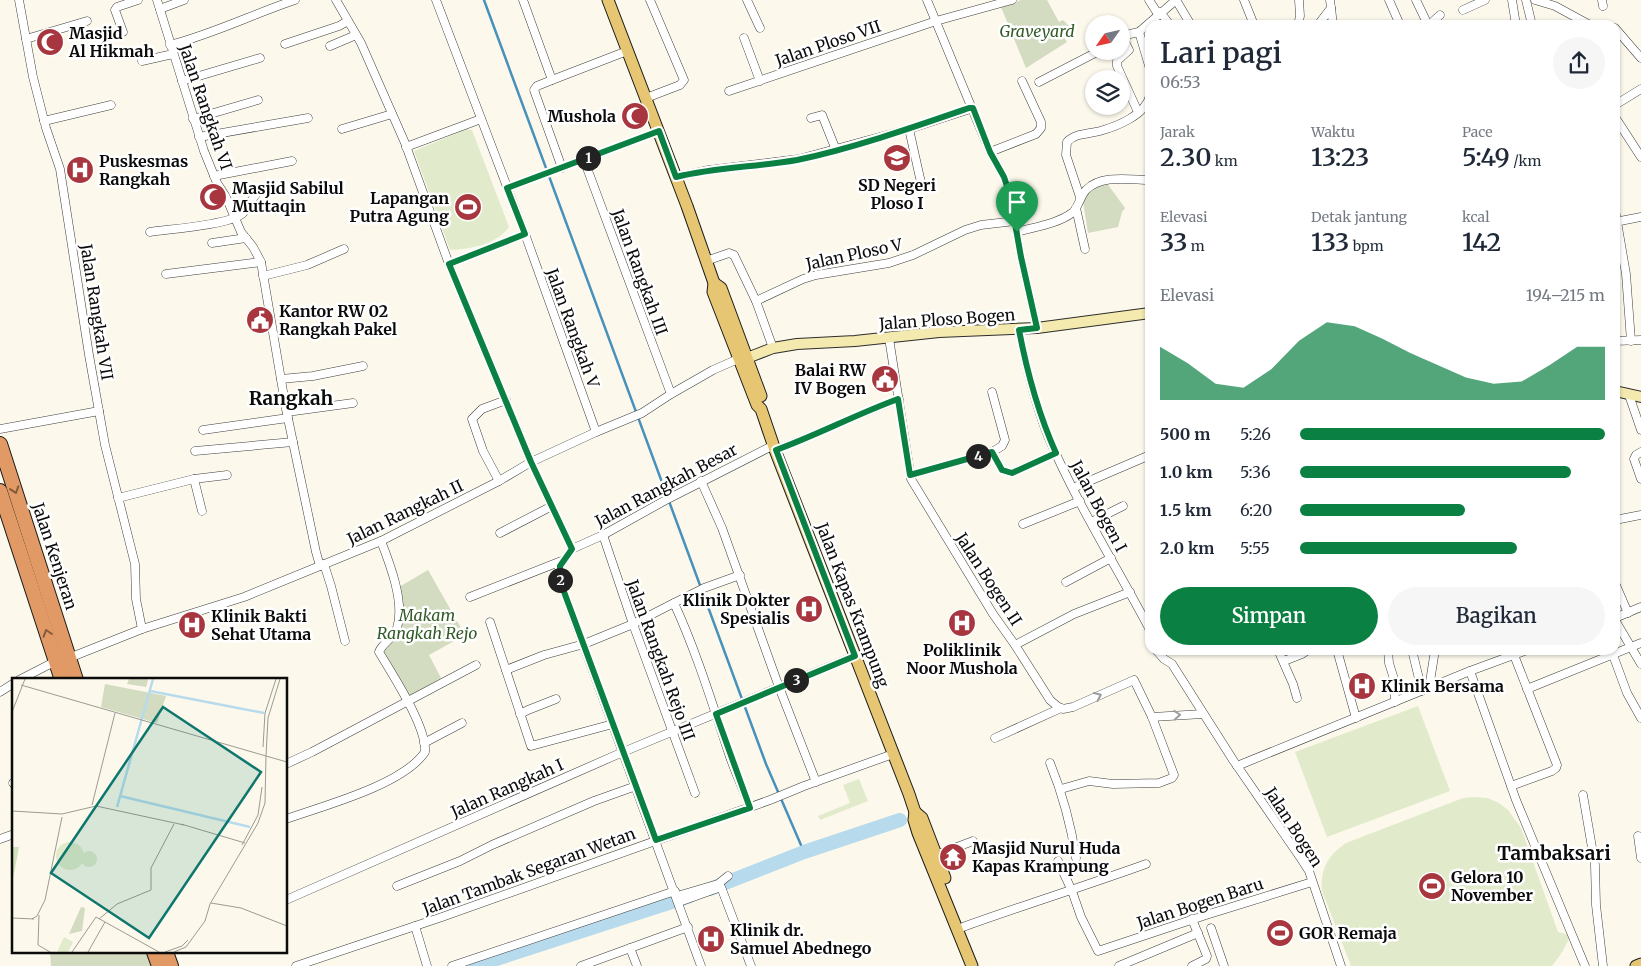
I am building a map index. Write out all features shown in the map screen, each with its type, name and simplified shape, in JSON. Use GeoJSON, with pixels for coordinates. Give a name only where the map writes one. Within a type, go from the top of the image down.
{"type":"FeatureCollection","features":[{"type":"Feature","properties":{"kind":"highway","name":"Jalan Kenjeran"},"geometry":{"type":"LineString","coordinates":[[0,444],[62,659],[62,678]]}},
{"type":"Feature","properties":{"kind":"highway","name":"Jalan Kenjeran"},"geometry":{"type":"LineString","coordinates":[[0,491],[62,659],[75,678]]}},
{"type":"Feature","properties":{"kind":"highway"},"geometry":{"type":"LineString","coordinates":[[155,954],[159,966]]}},
{"type":"Feature","properties":{"kind":"highway"},"geometry":{"type":"LineString","coordinates":[[167,954],[171,966]]}},
{"type":"Feature","properties":{"kind":"main road","name":"Jalan Kapas Krampung"},"geometry":{"type":"LineString","coordinates":[[608,0],[659,131],[714,283],[720,288],[743,358],[763,403],[761,409],[774,448],[915,812],[914,820],[918,833],[972,966]]}},
{"type":"Feature","properties":{"kind":"main road","name":"Jalan Kapas Krampung"},"geometry":{"type":"LineString","coordinates":[[915,812],[922,818],[963,927],[980,966]]}},
{"type":"Feature","properties":{"kind":"main road"},"geometry":{"type":"LineString","coordinates":[[1636,966],[1641,964]]}},
{"type":"Feature","properties":{"kind":"street","name":"Jalan Rangkah VII"},"geometry":{"type":"LineString","coordinates":[[19,0],[44,121],[60,169],[105,445],[136,564],[136,599],[142,630]]}},
{"type":"Feature","properties":{"kind":"street"},"geometry":{"type":"LineString","coordinates":[[123,32],[114,10],[117,7],[138,0]]}},
{"type":"Feature","properties":{"kind":"street","name":"Jalan Rangkah VI"},"geometry":{"type":"LineString","coordinates":[[157,0],[199,137],[214,176],[226,197],[241,232],[253,246],[261,262],[287,415],[316,552],[332,586],[345,641]]}},
{"type":"Feature","properties":{"kind":"street"},"geometry":{"type":"LineString","coordinates":[[160,9],[184,0]]}},
{"type":"Feature","properties":{"kind":"street"},"geometry":{"type":"LineString","coordinates":[[170,45],[210,34],[259,12],[295,0]]}},
{"type":"Feature","properties":{"kind":"street"},"geometry":{"type":"LineString","coordinates":[[336,0],[356,35],[392,114],[449,264],[531,462],[572,549],[559,570],[560,581],[702,966]]}},
{"type":"Feature","properties":{"kind":"street","name":"Jalan Rangkah V"},"geometry":{"type":"LineString","coordinates":[[436,0],[525,234],[596,432]]}},
{"type":"Feature","properties":{"kind":"street"},"geometry":{"type":"LineString","coordinates":[[523,0],[552,80]]}},
{"type":"Feature","properties":{"kind":"street"},"geometry":{"type":"LineString","coordinates":[[646,98],[680,86],[684,80],[650,0]]}},
{"type":"Feature","properties":{"kind":"street"},"geometry":{"type":"LineString","coordinates":[[747,0],[760,28]]}},
{"type":"Feature","properties":{"kind":"street"},"geometry":{"type":"LineString","coordinates":[[927,0],[990,152],[1004,177],[1010,195],[1037,328]]}},
{"type":"Feature","properties":{"kind":"street","name":"Jalan Ploso VII"},"geometry":{"type":"LineString","coordinates":[[729,91],[936,21],[1012,0]]}},
{"type":"Feature","properties":{"kind":"street"},"geometry":{"type":"LineString","coordinates":[[1149,0],[1165,20]]}},
{"type":"Feature","properties":{"kind":"street"},"geometry":{"type":"LineString","coordinates":[[1152,20],[1176,0],[1188,20]]}},
{"type":"Feature","properties":{"kind":"street"},"geometry":{"type":"LineString","coordinates":[[1244,0],[1252,20]]}},
{"type":"Feature","properties":{"kind":"street"},"geometry":{"type":"LineString","coordinates":[[1299,0],[1299,20]]}},
{"type":"Feature","properties":{"kind":"street"},"geometry":{"type":"LineString","coordinates":[[1389,0],[1398,20]]}},
{"type":"Feature","properties":{"kind":"street"},"geometry":{"type":"LineString","coordinates":[[1416,0],[1427,20]]}},
{"type":"Feature","properties":{"kind":"street"},"geometry":{"type":"LineString","coordinates":[[1463,10],[1485,0]]}},
{"type":"Feature","properties":{"kind":"street"},"geometry":{"type":"LineString","coordinates":[[1512,0],[1515,20]]}},
{"type":"Feature","properties":{"kind":"street"},"geometry":{"type":"LineString","coordinates":[[1526,0],[1531,20]]}},
{"type":"Feature","properties":{"kind":"street"},"geometry":{"type":"LineString","coordinates":[[1536,0],[1555,6],[1581,20]]}},
{"type":"Feature","properties":{"kind":"street"},"geometry":{"type":"LineString","coordinates":[[1321,20],[1330,4]]}},
{"type":"Feature","properties":{"kind":"street"},"geometry":{"type":"LineString","coordinates":[[1330,4],[1332,20]]}},
{"type":"Feature","properties":{"kind":"street"},"geometry":{"type":"LineString","coordinates":[[1435,20],[1440,15]]}},
{"type":"Feature","properties":{"kind":"street"},"geometry":{"type":"LineString","coordinates":[[26,39],[87,21]]}},
{"type":"Feature","properties":{"kind":"street"},"geometry":{"type":"LineString","coordinates":[[285,44],[340,26],[348,21]]}},
{"type":"Feature","properties":{"kind":"street"},"geometry":{"type":"LineString","coordinates":[[1130,34],[1139,32],[1145,26]]}},
{"type":"Feature","properties":{"kind":"street"},"geometry":{"type":"LineString","coordinates":[[1139,32],[1145,52]]}},
{"type":"Feature","properties":{"kind":"street"},"geometry":{"type":"LineString","coordinates":[[330,46],[356,35]]}},
{"type":"Feature","properties":{"kind":"street"},"geometry":{"type":"LineString","coordinates":[[1620,35],[1641,58]]}},
{"type":"Feature","properties":{"kind":"street"},"geometry":{"type":"LineString","coordinates":[[744,38],[760,80]]}},
{"type":"Feature","properties":{"kind":"street"},"geometry":{"type":"LineString","coordinates":[[562,168],[534,90],[536,86],[627,51]]}},
{"type":"Feature","properties":{"kind":"street"},"geometry":{"type":"LineString","coordinates":[[142,61],[173,54]]}},
{"type":"Feature","properties":{"kind":"street"},"geometry":{"type":"LineString","coordinates":[[182,81],[260,58]]}},
{"type":"Feature","properties":{"kind":"street"},"geometry":{"type":"LineString","coordinates":[[1039,82],[1085,58]]}},
{"type":"Feature","properties":{"kind":"street"},"geometry":{"type":"LineString","coordinates":[[1118,60],[1117,66],[1138,112]]}},
{"type":"Feature","properties":{"kind":"street"},"geometry":{"type":"LineString","coordinates":[[990,152],[1036,134],[1041,128],[1041,122],[1022,81]]}},
{"type":"Feature","properties":{"kind":"street"},"geometry":{"type":"LineString","coordinates":[[1620,102],[1641,89]]}},
{"type":"Feature","properties":{"kind":"street"},"geometry":{"type":"LineString","coordinates":[[194,119],[258,100]]}},
{"type":"Feature","properties":{"kind":"street"},"geometry":{"type":"LineString","coordinates":[[44,121],[110,105]]}},
{"type":"Feature","properties":{"kind":"street"},"geometry":{"type":"LineString","coordinates":[[1080,197],[1066,155],[1067,142],[1078,135],[1109,128],[1138,112],[1145,106]]}},
{"type":"Feature","properties":{"kind":"street"},"geometry":{"type":"LineString","coordinates":[[676,177],[709,170],[789,161],[910,129],[973,108]]}},
{"type":"Feature","properties":{"kind":"street"},"geometry":{"type":"LineString","coordinates":[[342,129],[392,114]]}},
{"type":"Feature","properties":{"kind":"street"},"geometry":{"type":"LineString","coordinates":[[811,118],[822,115],[836,150]]}},
{"type":"Feature","properties":{"kind":"street"},"geometry":{"type":"LineString","coordinates":[[199,137],[308,118]]}},
{"type":"Feature","properties":{"kind":"street"},"geometry":{"type":"LineString","coordinates":[[406,147],[481,118]]}},
{"type":"Feature","properties":{"kind":"street"},"geometry":{"type":"LineString","coordinates":[[1620,123],[1640,151]]}},
{"type":"Feature","properties":{"kind":"street"},"geometry":{"type":"LineString","coordinates":[[910,129],[922,187]]}},
{"type":"Feature","properties":{"kind":"street"},"geometry":{"type":"LineString","coordinates":[[507,188],[659,131]]}},
{"type":"Feature","properties":{"kind":"street","name":"Jalan Rangkah III"},"geometry":{"type":"LineString","coordinates":[[584,160],[670,394]]}},
{"type":"Feature","properties":{"kind":"street"},"geometry":{"type":"LineString","coordinates":[[214,176],[292,161]]}},
{"type":"Feature","properties":{"kind":"street"},"geometry":{"type":"LineString","coordinates":[[1017,232],[1060,219],[1072,213],[1080,197],[1090,186],[1117,179],[1145,180]]}},
{"type":"Feature","properties":{"kind":"street"},"geometry":{"type":"LineString","coordinates":[[150,232],[235,218],[244,212],[256,196]]}},
{"type":"Feature","properties":{"kind":"street"},"geometry":{"type":"LineString","coordinates":[[1076,208],[1085,249]]}},
{"type":"Feature","properties":{"kind":"street"},"geometry":{"type":"LineString","coordinates":[[1620,220],[1641,217]]}},
{"type":"Feature","properties":{"kind":"street","name":"Jalan Ploso V"},"geometry":{"type":"LineString","coordinates":[[756,301],[803,279],[895,262],[965,230],[981,225],[1015,221]]}},
{"type":"Feature","properties":{"kind":"street"},"geometry":{"type":"LineString","coordinates":[[449,264],[525,234]]}},
{"type":"Feature","properties":{"kind":"street"},"geometry":{"type":"LineString","coordinates":[[212,243],[246,238]]}},
{"type":"Feature","properties":{"kind":"street"},"geometry":{"type":"LineString","coordinates":[[1620,242],[1626,274],[1631,341]]}},
{"type":"Feature","properties":{"kind":"street"},"geometry":{"type":"LineString","coordinates":[[263,276],[307,265],[344,249]]}},
{"type":"Feature","properties":{"kind":"street"},"geometry":{"type":"LineString","coordinates":[[706,260],[729,253],[732,254],[756,301],[773,348]]}},
{"type":"Feature","properties":{"kind":"street"},"geometry":{"type":"LineString","coordinates":[[166,274],[261,262]]}},
{"type":"Feature","properties":{"kind":"street","name":"Jalan Ploso Bogen"},"geometry":{"type":"LineString","coordinates":[[743,358],[773,348],[803,343],[889,338],[939,332],[1019,330],[1145,314]]}},
{"type":"Feature","properties":{"kind":"street","name":"Jalan Bogen I"},"geometry":{"type":"LineString","coordinates":[[1019,330],[1027,370],[1038,407],[1056,453],[1080,502],[1145,622]]}},
{"type":"Feature","properties":{"kind":"street","name":"Jalan Bogen II"},"geometry":{"type":"LineString","coordinates":[[889,338],[910,475],[918,493],[993,614],[1016,645],[1050,700],[1061,708]]}},
{"type":"Feature","properties":{"kind":"street"},"geometry":{"type":"LineString","coordinates":[[1620,341],[1641,340]]}},
{"type":"Feature","properties":{"kind":"street","name":"Jalan Rangkah II"},"geometry":{"type":"LineString","coordinates":[[23,678],[62,659],[142,630],[244,597],[381,541],[499,482],[531,462],[638,414],[713,370],[743,358]]}},
{"type":"Feature","properties":{"kind":"street"},"geometry":{"type":"LineString","coordinates":[[281,379],[313,376],[362,366]]}},
{"type":"Feature","properties":{"kind":"street"},"geometry":{"type":"LineString","coordinates":[[910,475],[992,452],[1002,446],[1005,440],[992,392]]}},
{"type":"Feature","properties":{"kind":"street"},"geometry":{"type":"LineString","coordinates":[[1620,392],[1641,398]]}},
{"type":"Feature","properties":{"kind":"street"},"geometry":{"type":"LineString","coordinates":[[1629,395],[1641,430]]}},
{"type":"Feature","properties":{"kind":"street","name":"Jalan Rangkah Besar"},"geometry":{"type":"LineString","coordinates":[[572,549],[603,535],[700,482],[774,448],[804,440],[898,399]]}},
{"type":"Feature","properties":{"kind":"street"},"geometry":{"type":"LineString","coordinates":[[499,482],[483,451],[472,419],[482,408],[506,400]]}},
{"type":"Feature","properties":{"kind":"street"},"geometry":{"type":"LineString","coordinates":[[203,430],[353,403]]}},
{"type":"Feature","properties":{"kind":"street"},"geometry":{"type":"LineString","coordinates":[[0,429],[99,411]]}},
{"type":"Feature","properties":{"kind":"street"},"geometry":{"type":"LineString","coordinates":[[195,451],[293,442]]}},
{"type":"Feature","properties":{"kind":"street"},"geometry":{"type":"LineString","coordinates":[[992,452],[1000,466],[1009,473],[1020,470],[1056,453]]}},
{"type":"Feature","properties":{"kind":"street"},"geometry":{"type":"LineString","coordinates":[[1641,452],[1634,459],[1641,479]]}},
{"type":"Feature","properties":{"kind":"street"},"geometry":{"type":"LineString","coordinates":[[1073,488],[1145,457]]}},
{"type":"Feature","properties":{"kind":"street"},"geometry":{"type":"LineString","coordinates":[[118,498],[194,479],[227,475]]}},
{"type":"Feature","properties":{"kind":"street"},"geometry":{"type":"LineString","coordinates":[[194,479],[202,511]]}},
{"type":"Feature","properties":{"kind":"street"},"geometry":{"type":"LineString","coordinates":[[700,482],[722,528],[779,687],[816,782],[893,754]]}},
{"type":"Feature","properties":{"kind":"street"},"geometry":{"type":"LineString","coordinates":[[1023,524],[1080,502]]}},
{"type":"Feature","properties":{"kind":"street"},"geometry":{"type":"LineString","coordinates":[[500,533],[552,506]]}},
{"type":"Feature","properties":{"kind":"street"},"geometry":{"type":"LineString","coordinates":[[1091,522],[1123,506]]}},
{"type":"Feature","properties":{"kind":"street"},"geometry":{"type":"LineString","coordinates":[[1620,519],[1641,515]]}},
{"type":"Feature","properties":{"kind":"street","name":"Jalan Rangkah Rejo III"},"geometry":{"type":"LineString","coordinates":[[603,535],[633,624],[695,793]]}},
{"type":"Feature","properties":{"kind":"street"},"geometry":{"type":"LineString","coordinates":[[288,818],[356,795],[387,781],[414,764],[424,752],[424,744],[408,701],[379,652],[380,648],[396,632],[398,626],[397,587],[381,541]]}},
{"type":"Feature","properties":{"kind":"street"},"geometry":{"type":"LineString","coordinates":[[1066,582],[1111,558]]}},
{"type":"Feature","properties":{"kind":"street"},"geometry":{"type":"LineString","coordinates":[[470,597],[564,560]]}},
{"type":"Feature","properties":{"kind":"street"},"geometry":{"type":"LineString","coordinates":[[506,670],[544,655],[584,644],[633,624],[701,589],[740,575]]}},
{"type":"Feature","properties":{"kind":"street"},"geometry":{"type":"LineString","coordinates":[[1016,645],[1074,614],[1130,592]]}},
{"type":"Feature","properties":{"kind":"street"},"geometry":{"type":"LineString","coordinates":[[1620,594],[1628,613]]}},
{"type":"Feature","properties":{"kind":"street"},"geometry":{"type":"LineString","coordinates":[[674,603],[685,627],[750,808]]}},
{"type":"Feature","properties":{"kind":"street"},"geometry":{"type":"LineString","coordinates":[[1620,617],[1641,607]]}},
{"type":"Feature","properties":{"kind":"street"},"geometry":{"type":"LineString","coordinates":[[490,622],[531,746],[613,724]]}},
{"type":"Feature","properties":{"kind":"street"},"geometry":{"type":"LineString","coordinates":[[1620,628],[1641,664]]}},
{"type":"Feature","properties":{"kind":"street"},"geometry":{"type":"LineString","coordinates":[[1620,652],[1641,643]]}},
{"type":"Feature","properties":{"kind":"street"},"geometry":{"type":"LineString","coordinates":[[1152,717],[1203,714],[1172,664],[1160,655]]}},
{"type":"Feature","properties":{"kind":"street"},"geometry":{"type":"LineString","coordinates":[[1281,655],[1297,698]]}},
{"type":"Feature","properties":{"kind":"street"},"geometry":{"type":"LineString","coordinates":[[1284,661],[1299,655]]}},
{"type":"Feature","properties":{"kind":"street"},"geometry":{"type":"LineString","coordinates":[[1338,655],[1356,718]]}},
{"type":"Feature","properties":{"kind":"street"},"geometry":{"type":"LineString","coordinates":[[1388,655],[1394,679],[1395,702]]}},
{"type":"Feature","properties":{"kind":"street"},"geometry":{"type":"LineString","coordinates":[[1414,655],[1426,689]]}},
{"type":"Feature","properties":{"kind":"street"},"geometry":{"type":"LineString","coordinates":[[1426,689],[1434,655]]}},
{"type":"Feature","properties":{"kind":"street"},"geometry":{"type":"LineString","coordinates":[[1237,766],[1470,671],[1514,655],[1556,767],[1552,771],[1511,786]]}},
{"type":"Feature","properties":{"kind":"street"},"geometry":{"type":"LineString","coordinates":[[1527,688],[1613,655],[1627,693],[1641,718]]}},
{"type":"Feature","properties":{"kind":"street"},"geometry":{"type":"LineString","coordinates":[[779,687],[855,656]]}},
{"type":"Feature","properties":{"kind":"street"},"geometry":{"type":"LineString","coordinates":[[288,763],[476,665]]}},
{"type":"Feature","properties":{"kind":"street"},"geometry":{"type":"LineString","coordinates":[[1470,671],[1511,786],[1585,966]]}},
{"type":"Feature","properties":{"kind":"street"},"geometry":{"type":"LineString","coordinates":[[995,738],[1061,708],[1073,707],[1134,680],[1152,717],[1174,777],[1159,783],[1113,784],[1089,781],[1061,789]]}},
{"type":"Feature","properties":{"kind":"street"},"geometry":{"type":"LineString","coordinates":[[0,692],[12,684]]}},
{"type":"Feature","properties":{"kind":"street","name":"Jalan Rangkah I"},"geometry":{"type":"LineString","coordinates":[[288,899],[623,752],[779,687]]}},
{"type":"Feature","properties":{"kind":"street"},"geometry":{"type":"LineString","coordinates":[[520,714],[556,699]]}},
{"type":"Feature","properties":{"kind":"street","name":"Jalan Bogen"},"geometry":{"type":"LineString","coordinates":[[1203,714],[1309,871],[1340,966]]}},
{"type":"Feature","properties":{"kind":"street"},"geometry":{"type":"LineString","coordinates":[[424,744],[462,723]]}},
{"type":"Feature","properties":{"kind":"street"},"geometry":{"type":"LineString","coordinates":[[1050,764],[1061,789],[1074,841],[1076,858]]}},
{"type":"Feature","properties":{"kind":"street","name":"Jalan Tambak Segaran Wetan"},"geometry":{"type":"LineString","coordinates":[[296,966],[750,808],[816,782]]}},
{"type":"Feature","properties":{"kind":"street"},"geometry":{"type":"LineString","coordinates":[[397,886],[460,861],[492,845],[594,801],[636,786]]}},
{"type":"Feature","properties":{"kind":"street"},"geometry":{"type":"LineString","coordinates":[[1583,795],[1594,858],[1596,905],[1603,966]]}},
{"type":"Feature","properties":{"kind":"street"},"geometry":{"type":"LineString","coordinates":[[0,839],[12,835]]}},
{"type":"Feature","properties":{"kind":"street"},"geometry":{"type":"LineString","coordinates":[[1638,836],[1641,858]]}},
{"type":"Feature","properties":{"kind":"street"},"geometry":{"type":"LineString","coordinates":[[936,855],[973,841]]}},
{"type":"Feature","properties":{"kind":"street"},"geometry":{"type":"LineString","coordinates":[[1058,861],[1072,891]]}},
{"type":"Feature","properties":{"kind":"street"},"geometry":{"type":"LineString","coordinates":[[963,927],[1007,910],[1072,891],[1146,864]]}},
{"type":"Feature","properties":{"kind":"street"},"geometry":{"type":"LineString","coordinates":[[452,966],[718,884],[728,876]]}},
{"type":"Feature","properties":{"kind":"street","name":"Jalan Bogen Baru"},"geometry":{"type":"LineString","coordinates":[[1072,891],[1081,917],[1098,952],[1192,919],[1312,882]]}},
{"type":"Feature","properties":{"kind":"street"},"geometry":{"type":"LineString","coordinates":[[677,896],[703,893],[722,887],[751,966]]}},
{"type":"Feature","properties":{"kind":"street"},"geometry":{"type":"LineString","coordinates":[[1192,919],[1207,956],[1192,966]]}},
{"type":"Feature","properties":{"kind":"street"},"geometry":{"type":"LineString","coordinates":[[414,926],[427,966]]}},
{"type":"Feature","properties":{"kind":"street"},"geometry":{"type":"LineString","coordinates":[[581,966],[593,964],[688,927]]}},
{"type":"Feature","properties":{"kind":"street"},"geometry":{"type":"LineString","coordinates":[[1211,928],[1224,966]]}},
{"type":"Feature","properties":{"kind":"street"},"geometry":{"type":"LineString","coordinates":[[1119,966],[1198,933]]}},
{"type":"Feature","properties":{"kind":"street"},"geometry":{"type":"LineString","coordinates":[[630,948],[637,966]]}},
{"type":"Feature","properties":{"kind":"green space","name":"Graveyard"},"geometry":{"type":"Polygon","coordinates":[[[1021,0],[1047,0],[1059,22],[1063,20],[1070,27],[1063,36],[1067,42],[1026,68],[1001,7],[1021,0]]]}},
{"type":"Feature","properties":{"kind":"green space","name":"Lapangan Putra Agung"},"geometry":{"type":"Polygon","coordinates":[[[467,129],[472,130],[509,227],[504,233],[490,242],[466,249],[450,250],[414,151],[467,129]]]}},
{"type":"Feature","properties":{"kind":"green space"},"geometry":{"type":"Polygon","coordinates":[[[1106,182],[1125,208],[1118,227],[1088,233],[1083,201],[1087,193],[1106,182]]]}},
{"type":"Feature","properties":{"kind":"green space","name":"Makam Rangkah Rejo"},"geometry":{"type":"Polygon","coordinates":[[[428,570],[465,635],[429,655],[441,678],[409,698],[382,650],[393,639],[399,587],[428,570]]]}},
{"type":"Feature","properties":{"kind":"green space"},"geometry":{"type":"Polygon","coordinates":[[[1418,706],[1450,791],[1327,837],[1295,752],[1418,706]]]}},
{"type":"Feature","properties":{"kind":"green space"},"geometry":{"type":"Polygon","coordinates":[[[859,779],[868,801],[820,820],[818,816],[850,803],[843,785],[859,779]]]}},
{"type":"Feature","properties":{"kind":"green space","name":"Gelora 10 November"},"geometry":{"type":"Polygon","coordinates":[[[1463,798],[1488,798],[1499,803],[1508,810],[1521,828],[1558,932],[1571,935],[1555,962],[1552,966],[1351,966],[1322,891],[1324,869],[1334,852],[1346,843],[1463,798]]]}},
{"type":"Feature","properties":{"kind":"green space"},"geometry":{"type":"Polygon","coordinates":[[[50,954],[152,954],[155,966],[51,966],[50,954]]]}},
{"type":"Feature","properties":{"kind":"waterway"},"geometry":{"type":"LineString","coordinates":[[484,0],[766,764],[804,852]]}},
{"type":"Feature","properties":{"kind":"waterway"},"geometry":{"type":"LineString","coordinates":[[710,889],[804,852],[900,820]]}},
{"type":"Feature","properties":{"kind":"waterway"},"geometry":{"type":"LineString","coordinates":[[475,966],[690,896]]}},
{"type":"Feature","properties":{"kind":"place","name":"Masjid Al Hikmah"},"geometry":{"type":"Point","coordinates":[50,42]}},
{"type":"Feature","properties":{"kind":"place","name":"Mushola"},"geometry":{"type":"Point","coordinates":[635,116]}},
{"type":"Feature","properties":{"kind":"place","name":"SD Negeri Ploso I"},"geometry":{"type":"Point","coordinates":[897,158]}},
{"type":"Feature","properties":{"kind":"place","name":"Puskesmas Rangkah"},"geometry":{"type":"Point","coordinates":[80,170]}},
{"type":"Feature","properties":{"kind":"place","name":"Masjid Sabilul Muttaqin"},"geometry":{"type":"Point","coordinates":[213,197]}},
{"type":"Feature","properties":{"kind":"place","name":"Lapangan Putra Agung"},"geometry":{"type":"Point","coordinates":[468,207]}},
{"type":"Feature","properties":{"kind":"place","name":"Kantor RW 02 Rangkah Pakel"},"geometry":{"type":"Point","coordinates":[260,320]}},
{"type":"Feature","properties":{"kind":"place","name":"Balai RW IV Bogen"},"geometry":{"type":"Point","coordinates":[885,379]}},
{"type":"Feature","properties":{"kind":"place","name":"Klinik Dokter Spesialis"},"geometry":{"type":"Point","coordinates":[809,609]}},
{"type":"Feature","properties":{"kind":"place","name":"Poliklinik Noor Mushola"},"geometry":{"type":"Point","coordinates":[962,623]}},
{"type":"Feature","properties":{"kind":"place","name":"Klinik Bakti Sehat Utama"},"geometry":{"type":"Point","coordinates":[192,625]}},
{"type":"Feature","properties":{"kind":"place","name":"Klinik Bersama"},"geometry":{"type":"Point","coordinates":[1362,686]}},
{"type":"Feature","properties":{"kind":"place","name":"Masjid Nurul Huda Kapas Krampung"},"geometry":{"type":"Point","coordinates":[953,857]}},
{"type":"Feature","properties":{"kind":"place","name":"Gelora 10 November"},"geometry":{"type":"Point","coordinates":[1432,886]}},
{"type":"Feature","properties":{"kind":"place","name":"GOR Remaja"},"geometry":{"type":"Point","coordinates":[1280,933]}},
{"type":"Feature","properties":{"kind":"place","name":"Klinik dr. Samuel Abednego"},"geometry":{"type":"Point","coordinates":[711,939]}},
{"type":"Feature","properties":{"kind":"district","name":"Rangkah"},"geometry":{"type":"Point","coordinates":[291,398]}},
{"type":"Feature","properties":{"kind":"district","name":"Tambaksari"},"geometry":{"type":"Point","coordinates":[1554,853]}},
{"type":"Feature","properties":{"kind":"route"},"geometry":{"type":"LineString","coordinates":[[969,108],[973,108],[990,152],[1004,177],[1010,195],[1017,232],[1037,328],[1019,330],[1027,370],[1038,407],[1056,453],[1012,473],[1002,470],[992,452],[910,475],[898,399],[804,440],[776,450],[855,656],[716,714],[731,760],[750,808],[656,840],[560,581],[560,566],[572,549],[531,462],[449,264],[525,234],[507,188],[659,131],[676,177],[694,172],[780,162],[813,156],[910,129],[969,108]]}}]}
